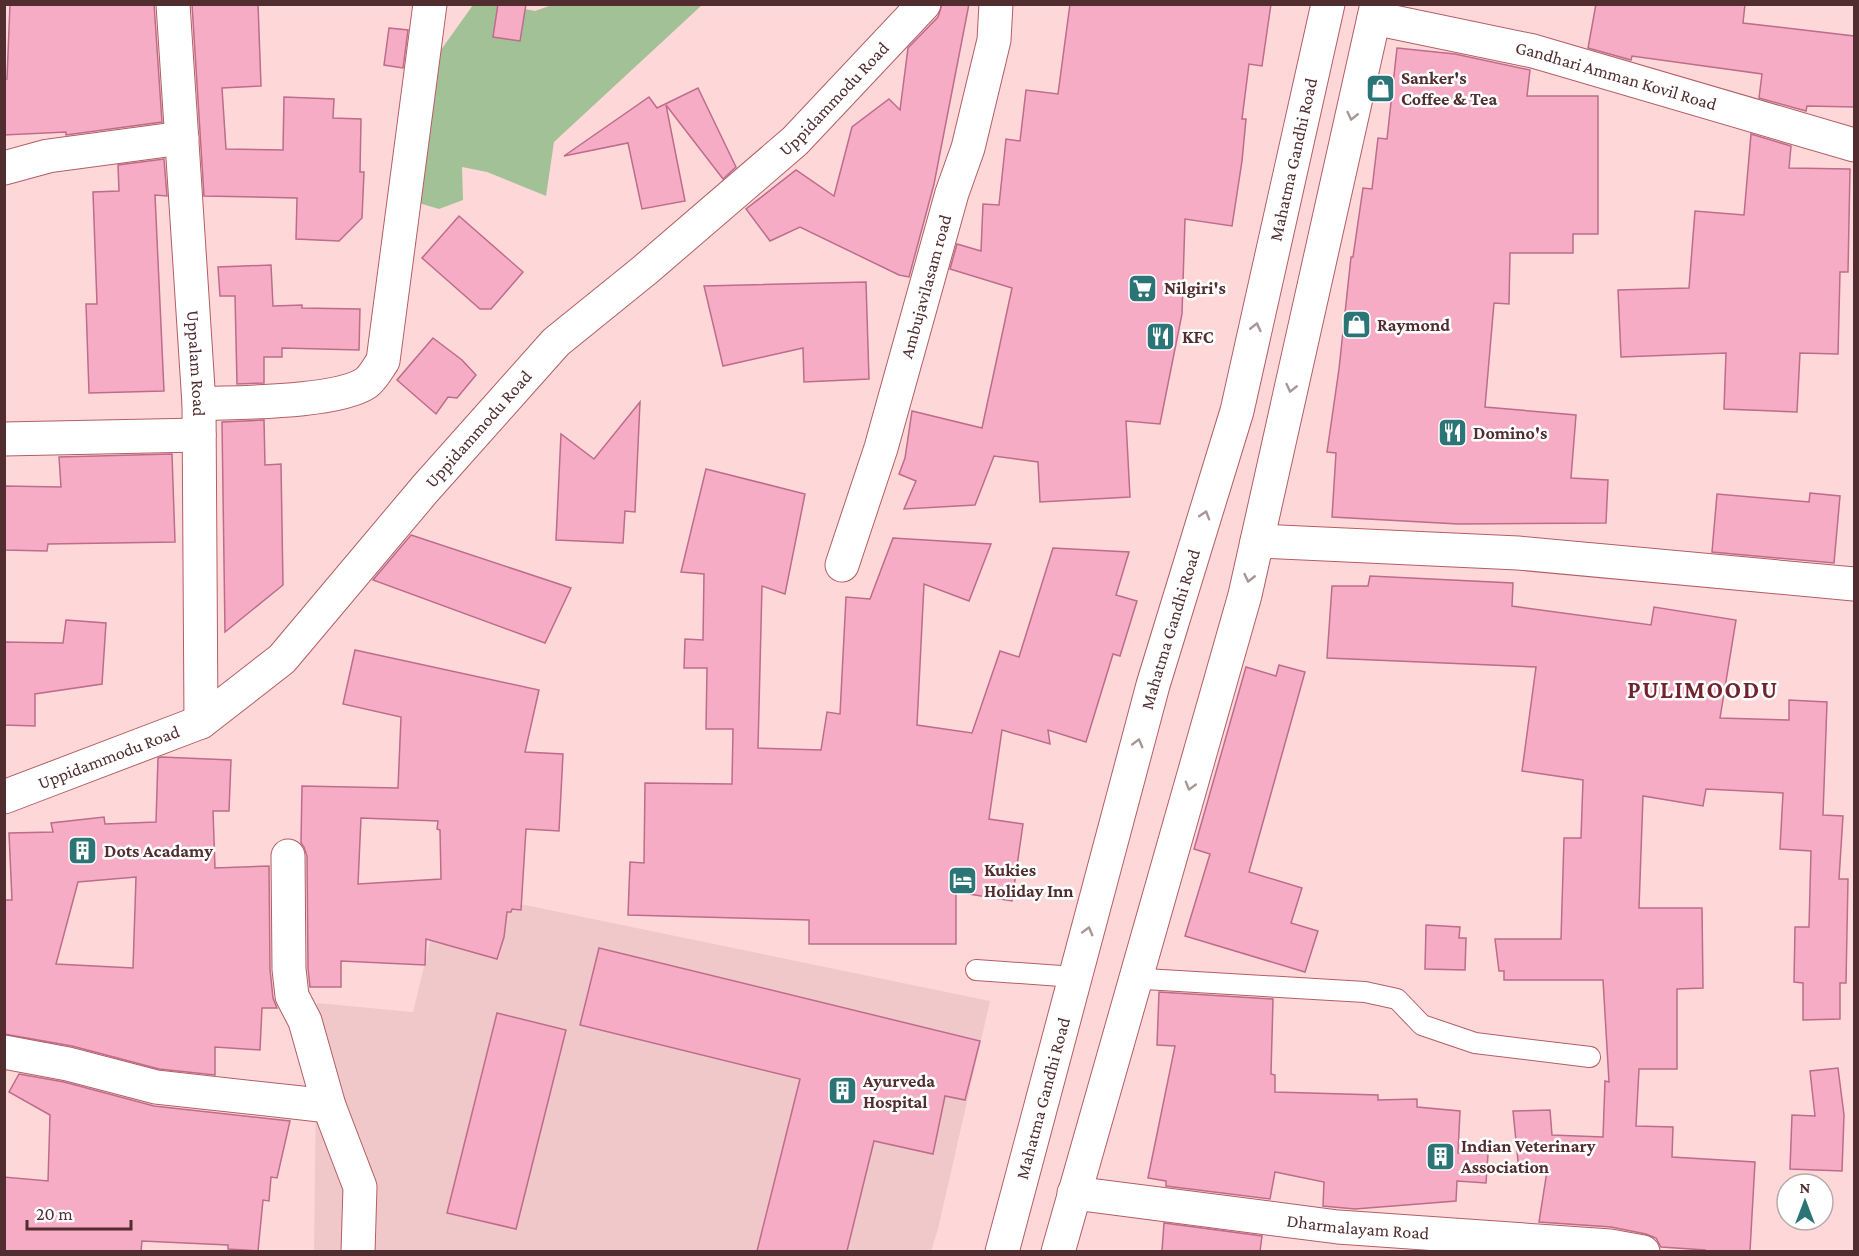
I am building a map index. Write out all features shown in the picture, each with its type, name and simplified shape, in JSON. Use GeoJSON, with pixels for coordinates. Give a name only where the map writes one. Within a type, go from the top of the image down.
{"type":"FeatureCollection","features":[{"type":"Feature","properties":{"kind":"street","name":"Uppalam Road"},"geometry":{"type":"LineString","coordinates":[[173,4],[199,419],[201,722]]}},
{"type":"Feature","properties":{"kind":"street"},"geometry":{"type":"LineString","coordinates":[[4,439],[199,419],[349,391],[367,382],[383,361],[430,4]]}},
{"type":"Feature","properties":{"kind":"street","name":"Uppidammodu Road"},"geometry":{"type":"LineString","coordinates":[[4,797],[201,722],[282,659],[425,489],[556,342],[645,270],[795,141],[924,4]]}},
{"type":"Feature","properties":{"kind":"street","name":"Ambujavilasam road"},"geometry":{"type":"LineString","coordinates":[[842,565],[880,448],[952,193],[968,148],[994,40],[996,4]]}},
{"type":"Feature","properties":{"kind":"street","name":"Mahatma Gandhi Road"},"geometry":{"type":"LineString","coordinates":[[1002,1251],[1153,686],[1237,411],[1328,4]]}},
{"type":"Feature","properties":{"kind":"street"},"geometry":{"type":"LineString","coordinates":[[1058,1251],[1245,595],[1376,11]]}},
{"type":"Feature","properties":{"kind":"street","name":"Gandhari Amman Kovil Road"},"geometry":{"type":"LineString","coordinates":[[1376,11],[1533,51],[1854,145]]}},
{"type":"Feature","properties":{"kind":"street"},"geometry":{"type":"LineString","coordinates":[[4,168],[48,156],[182,138]]}},
{"type":"Feature","properties":{"kind":"street"},"geometry":{"type":"LineString","coordinates":[[1257,541],[1518,553],[1854,584]]}},
{"type":"Feature","properties":{"kind":"street"},"geometry":{"type":"LineString","coordinates":[[288,856],[289,969],[292,996],[305,1021],[330,1106],[360,1187],[358,1251]]}},
{"type":"Feature","properties":{"kind":"street"},"geometry":{"type":"LineString","coordinates":[[4,1052],[68,1064],[156,1087],[330,1106]]}},
{"type":"Feature","properties":{"kind":"street","name":"Dharmalayam Road"},"geometry":{"type":"LineString","coordinates":[[1074,1194],[1338,1227],[1610,1246],[1644,1251]]}},
{"type":"Feature","properties":{"kind":"lane"},"geometry":{"type":"LineString","coordinates":[[976,970],[1075,977]]}},
{"type":"Feature","properties":{"kind":"lane"},"geometry":{"type":"LineString","coordinates":[[1137,977],[1365,992],[1397,999],[1422,1025],[1475,1043],[1590,1057]]}},
{"type":"Feature","properties":{"kind":"shaded area"},"geometry":{"type":"Polygon","coordinates":[[[443,888],[990,1001],[931,1251],[314,1252],[317,1003],[413,1012],[443,888]]]}},
{"type":"Feature","properties":{"kind":"green space"},"geometry":{"type":"Polygon","coordinates":[[[555,4],[702,5],[554,142],[546,196],[487,172],[462,167],[463,200],[439,209],[412,201],[438,54],[473,5],[504,5],[535,11],[555,4]]]}},
{"type":"Feature","properties":{"kind":"building"},"geometry":{"type":"Polygon","coordinates":[[[10,4],[154,4],[162,122],[66,135],[66,132],[4,135],[4,79],[7,79],[10,4]]]}},
{"type":"Feature","properties":{"kind":"building"},"geometry":{"type":"Polygon","coordinates":[[[192,4],[258,4],[261,86],[222,88],[226,149],[283,150],[284,97],[334,99],[333,118],[361,119],[360,172],[364,172],[362,218],[339,241],[296,239],[297,198],[204,196],[192,4]]]}},
{"type":"Feature","properties":{"kind":"building"},"geometry":{"type":"Polygon","coordinates":[[[498,4],[526,4],[520,41],[493,37],[498,4]]]}},
{"type":"Feature","properties":{"kind":"building"},"geometry":{"type":"Polygon","coordinates":[[[942,4],[969,4],[934,184],[909,277],[899,275],[800,227],[770,241],[746,209],[796,170],[834,196],[852,127],[889,99],[900,110],[908,48],[938,17],[942,4]]]}},
{"type":"Feature","properties":{"kind":"building"},"geometry":{"type":"Polygon","coordinates":[[[1070,4],[1271,4],[1262,66],[1249,64],[1242,119],[1246,119],[1242,161],[1232,226],[1185,219],[1182,314],[1160,424],[1126,421],[1130,497],[1040,502],[1038,462],[994,456],[975,505],[904,509],[916,481],[899,474],[905,458],[912,411],[982,428],[1012,288],[950,269],[957,244],[981,251],[983,204],[999,205],[1006,139],[1020,141],[1026,90],[1058,94],[1070,4]]]}},
{"type":"Feature","properties":{"kind":"building"},"geometry":{"type":"Polygon","coordinates":[[[1596,4],[1745,4],[1743,23],[1854,36],[1854,107],[1807,106],[1806,111],[1759,98],[1762,74],[1632,56],[1631,60],[1588,48],[1596,4]]]}},
{"type":"Feature","properties":{"kind":"building"},"geometry":{"type":"Polygon","coordinates":[[[389,28],[408,30],[403,68],[384,65],[389,28]]]}},
{"type":"Feature","properties":{"kind":"building"},"geometry":{"type":"Polygon","coordinates":[[[1397,48],[1455,54],[1530,70],[1527,96],[1598,96],[1598,234],[1573,234],[1573,253],[1510,253],[1509,304],[1494,303],[1485,407],[1576,415],[1571,478],[1608,480],[1606,523],[1458,524],[1332,517],[1336,453],[1327,452],[1351,257],[1353,257],[1363,188],[1372,189],[1378,138],[1387,139],[1397,48]]]}},
{"type":"Feature","properties":{"kind":"building"},"geometry":{"type":"Polygon","coordinates":[[[698,88],[736,167],[723,179],[666,105],[685,201],[642,209],[628,143],[564,156],[649,97],[657,108],[698,88]]]}},
{"type":"Feature","properties":{"kind":"building"},"geometry":{"type":"Polygon","coordinates":[[[1751,134],[1791,146],[1789,168],[1850,169],[1848,272],[1840,272],[1838,354],[1800,353],[1797,412],[1724,409],[1726,353],[1621,357],[1618,290],[1689,288],[1695,211],[1744,215],[1751,134]]]}},
{"type":"Feature","properties":{"kind":"building"},"geometry":{"type":"Polygon","coordinates":[[[164,159],[167,196],[155,195],[164,391],[89,393],[86,304],[97,304],[93,192],[119,191],[118,165],[164,159]]]}},
{"type":"Feature","properties":{"kind":"building"},"geometry":{"type":"Polygon","coordinates":[[[459,216],[523,272],[491,309],[480,309],[422,258],[459,216]]]}},
{"type":"Feature","properties":{"kind":"building"},"geometry":{"type":"Polygon","coordinates":[[[271,265],[273,306],[302,305],[302,308],[360,309],[359,350],[282,348],[282,357],[264,357],[264,383],[237,384],[235,296],[220,296],[218,267],[271,265]]]}},
{"type":"Feature","properties":{"kind":"building"},"geometry":{"type":"Polygon","coordinates":[[[866,282],[869,379],[804,382],[803,348],[723,366],[704,286],[866,282]]]}},
{"type":"Feature","properties":{"kind":"building"},"geometry":{"type":"Polygon","coordinates":[[[433,338],[462,360],[476,375],[457,398],[448,397],[436,414],[397,380],[433,338]]]}},
{"type":"Feature","properties":{"kind":"building"},"geometry":{"type":"Polygon","coordinates":[[[640,402],[635,512],[625,511],[623,543],[556,540],[561,434],[594,459],[640,402]]]}},
{"type":"Feature","properties":{"kind":"building"},"geometry":{"type":"Polygon","coordinates":[[[264,420],[265,465],[281,464],[283,585],[225,632],[222,422],[264,420]]]}},
{"type":"Feature","properties":{"kind":"building"},"geometry":{"type":"Polygon","coordinates":[[[172,454],[175,542],[48,544],[47,551],[4,550],[4,486],[61,487],[59,457],[172,454]]]}},
{"type":"Feature","properties":{"kind":"building"},"geometry":{"type":"Polygon","coordinates":[[[706,469],[805,494],[785,594],[762,586],[758,748],[821,750],[827,712],[840,714],[846,597],[870,599],[893,538],[991,544],[969,601],[924,584],[917,725],[972,733],[1000,651],[1019,657],[1053,548],[1129,552],[1116,595],[1137,601],[1120,656],[1113,654],[1086,742],[1048,730],[1050,744],[1002,730],[989,819],[1023,824],[1012,901],[956,892],[956,944],[809,944],[809,920],[628,915],[630,862],[644,863],[645,783],[732,784],[733,729],[706,729],[707,668],[684,668],[685,639],[703,640],[704,574],[681,572],[706,469]]]}},
{"type":"Feature","properties":{"kind":"building"},"geometry":{"type":"Polygon","coordinates":[[[1810,493],[1840,496],[1834,563],[1712,552],[1717,494],[1809,502],[1810,493]]]}},
{"type":"Feature","properties":{"kind":"building"},"geometry":{"type":"Polygon","coordinates":[[[411,535],[571,588],[545,643],[373,580],[411,535]]]}},
{"type":"Feature","properties":{"kind":"building"},"geometry":{"type":"Polygon","coordinates":[[[1370,576],[1513,583],[1512,606],[1651,625],[1654,607],[1736,620],[1720,718],[1789,720],[1789,700],[1827,702],[1823,815],[1843,816],[1839,879],[1848,879],[1846,983],[1840,983],[1840,1019],[1803,1020],[1803,983],[1794,982],[1795,927],[1809,927],[1811,851],[1780,849],[1783,793],[1706,789],[1703,806],[1643,796],[1639,908],[1702,908],[1703,988],[1677,989],[1677,1069],[1639,1069],[1636,1126],[1673,1127],[1672,1157],[1755,1162],[1750,1251],[1705,1251],[1661,1247],[1656,1238],[1646,1234],[1611,1227],[1539,1222],[1547,1171],[1519,1171],[1513,1111],[1550,1110],[1552,1135],[1603,1137],[1605,1081],[1609,1082],[1603,980],[1504,980],[1504,971],[1499,971],[1495,939],[1561,939],[1564,838],[1581,838],[1583,780],[1522,771],[1536,667],[1327,658],[1332,586],[1368,586],[1370,576]]]}},
{"type":"Feature","properties":{"kind":"building"},"geometry":{"type":"Polygon","coordinates":[[[66,620],[106,623],[102,684],[35,694],[35,726],[4,725],[4,642],[63,643],[66,620]]]}},
{"type":"Feature","properties":{"kind":"building"},"geometry":{"type":"Polygon","coordinates":[[[355,650],[539,690],[525,752],[563,754],[559,831],[526,829],[521,910],[512,909],[511,912],[507,912],[504,937],[497,959],[426,939],[425,965],[341,961],[341,987],[310,987],[307,856],[301,843],[302,786],[398,788],[401,717],[343,704],[355,650]],[[361,818],[358,884],[441,879],[438,821],[361,818]]]}},
{"type":"Feature","properties":{"kind":"building"},"geometry":{"type":"Polygon","coordinates":[[[1279,665],[1305,672],[1249,872],[1302,888],[1291,923],[1318,931],[1305,972],[1185,936],[1210,854],[1194,849],[1246,667],[1276,676],[1279,665]]]}},
{"type":"Feature","properties":{"kind":"building"},"geometry":{"type":"Polygon","coordinates":[[[158,758],[231,760],[229,811],[213,811],[215,868],[269,866],[270,969],[273,998],[277,1008],[262,1008],[260,1050],[215,1047],[215,1075],[159,1069],[72,1046],[4,1034],[4,900],[12,900],[9,833],[53,832],[51,823],[104,817],[105,824],[156,822],[158,758]],[[136,877],[78,882],[56,964],[133,968],[136,877]]]}},
{"type":"Feature","properties":{"kind":"building"},"geometry":{"type":"Polygon","coordinates":[[[1426,925],[1460,927],[1459,938],[1466,938],[1465,970],[1425,969],[1426,925]]]}},
{"type":"Feature","properties":{"kind":"building","name":"Ayurveda Hospital"},"geometry":{"type":"Polygon","coordinates":[[[599,948],[980,1041],[965,1100],[945,1096],[933,1154],[874,1141],[847,1251],[757,1251],[800,1079],[580,1025],[599,948]]]}},
{"type":"Feature","properties":{"kind":"building"},"geometry":{"type":"Polygon","coordinates":[[[1159,992],[1273,999],[1271,1074],[1275,1075],[1275,1092],[1378,1095],[1378,1100],[1417,1099],[1417,1107],[1460,1111],[1458,1153],[1488,1154],[1486,1183],[1457,1181],[1456,1201],[1355,1209],[1323,1206],[1324,1182],[1275,1172],[1270,1199],[1166,1186],[1166,1181],[1148,1178],[1175,1046],[1157,1045],[1159,992]]]}},
{"type":"Feature","properties":{"kind":"building"},"geometry":{"type":"Polygon","coordinates":[[[497,1013],[566,1030],[516,1229],[447,1213],[497,1013]]]}},
{"type":"Feature","properties":{"kind":"building"},"geometry":{"type":"Polygon","coordinates":[[[1838,1068],[1844,1115],[1842,1171],[1790,1169],[1792,1115],[1815,1116],[1810,1071],[1838,1068]]]}},
{"type":"Feature","properties":{"kind":"building"},"geometry":{"type":"Polygon","coordinates":[[[19,1074],[64,1082],[154,1106],[290,1121],[277,1178],[271,1177],[269,1201],[263,1200],[258,1251],[228,1249],[228,1245],[142,1241],[141,1251],[4,1251],[4,1177],[48,1181],[50,1115],[9,1092],[19,1074]]]}},
{"type":"Feature","properties":{"kind":"building"},"geometry":{"type":"Polygon","coordinates":[[[1164,1223],[1262,1236],[1260,1251],[1162,1251],[1164,1223]]]}},
{"type":"Feature","properties":{"kind":"place","name":"Sanker's Coffee & Tea"},"geometry":{"type":"Point","coordinates":[1380,88]}},
{"type":"Feature","properties":{"kind":"place","name":"Nilgiri's"},"geometry":{"type":"Point","coordinates":[1143,288]}},
{"type":"Feature","properties":{"kind":"place","name":"Raymond"},"geometry":{"type":"Point","coordinates":[1356,325]}},
{"type":"Feature","properties":{"kind":"place","name":"KFC"},"geometry":{"type":"Point","coordinates":[1161,337]}},
{"type":"Feature","properties":{"kind":"place","name":"Domino's"},"geometry":{"type":"Point","coordinates":[1452,433]}},
{"type":"Feature","properties":{"kind":"place","name":"Dots Acadamy"},"geometry":{"type":"Point","coordinates":[83,851]}},
{"type":"Feature","properties":{"kind":"place","name":"Kukies Holiday Inn"},"geometry":{"type":"Point","coordinates":[963,880]}},
{"type":"Feature","properties":{"kind":"place","name":"Ayurveda Hospital"},"geometry":{"type":"Point","coordinates":[842,1091]}},
{"type":"Feature","properties":{"kind":"place","name":"Indian Veterinary Association"},"geometry":{"type":"Point","coordinates":[1440,1156]}},
{"type":"Feature","properties":{"kind":"district","name":"PULIMOODU"},"geometry":{"type":"Point","coordinates":[1703,689]}}]}
